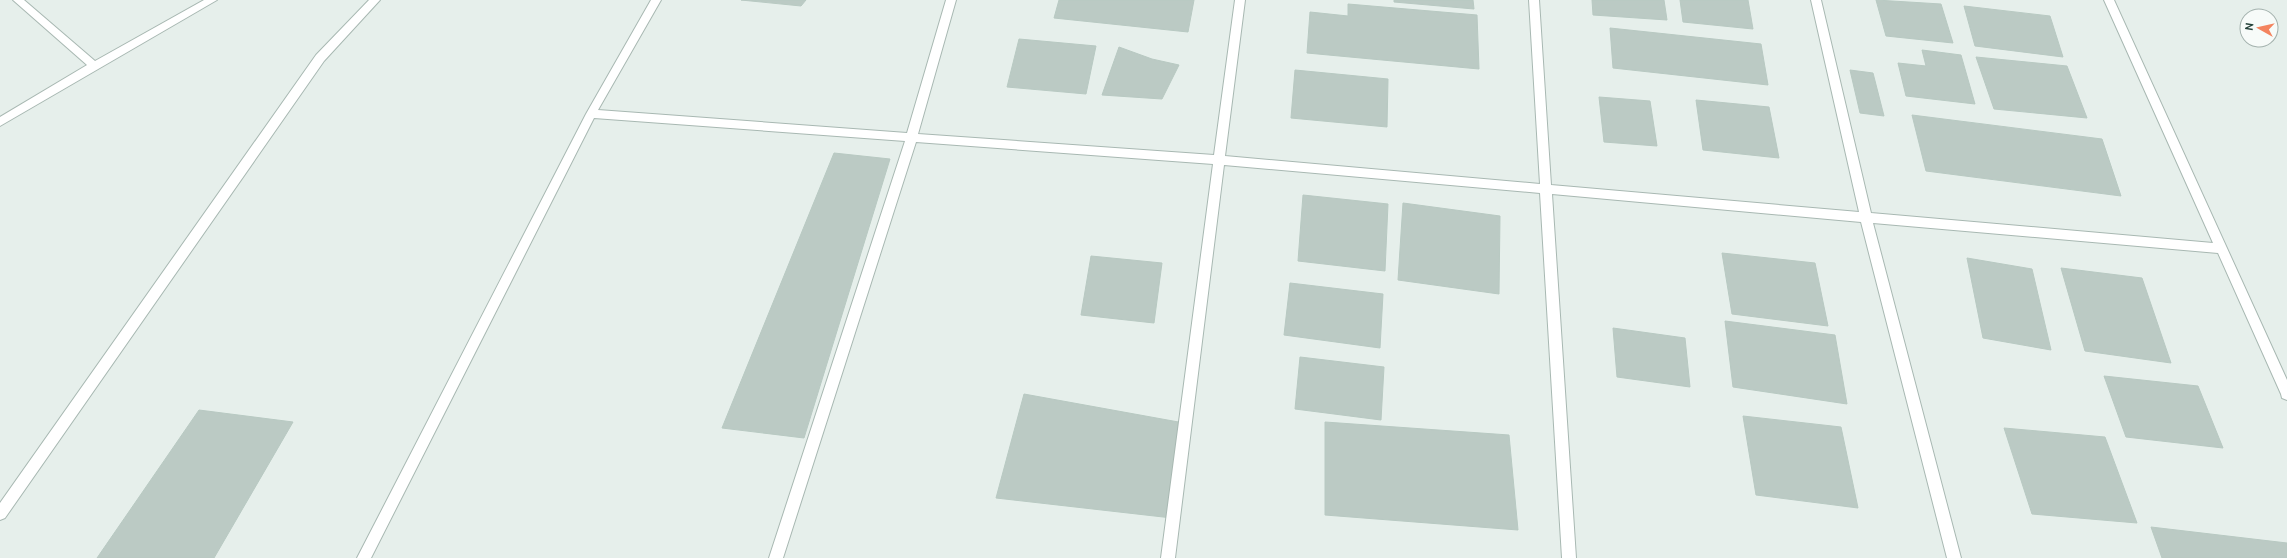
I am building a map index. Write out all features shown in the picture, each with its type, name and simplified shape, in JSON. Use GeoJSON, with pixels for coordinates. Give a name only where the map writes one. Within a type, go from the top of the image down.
{"type":"FeatureCollection","features":[{"type":"Feature","properties":{"kind":"street"},"geometry":{"type":"LineString","coordinates":[[18,0],[94,66]]}},
{"type":"Feature","properties":{"kind":"street"},"geometry":{"type":"LineString","coordinates":[[0,122],[94,66],[212,0]]}},
{"type":"Feature","properties":{"kind":"street"},"geometry":{"type":"LineString","coordinates":[[0,514],[320,58],[375,0]]}},
{"type":"Feature","properties":{"kind":"street"},"geometry":{"type":"LineString","coordinates":[[364,558],[592,114],[656,0]]}},
{"type":"Feature","properties":{"kind":"street"},"geometry":{"type":"LineString","coordinates":[[776,558],[912,136],[951,0]]}},
{"type":"Feature","properties":{"kind":"street"},"geometry":{"type":"LineString","coordinates":[[1168,558],[1240,0]]}},
{"type":"Feature","properties":{"kind":"street"},"geometry":{"type":"LineString","coordinates":[[1534,0],[1569,558]]}},
{"type":"Feature","properties":{"kind":"street"},"geometry":{"type":"LineString","coordinates":[[1816,0],[1866,218],[1954,558]]}},
{"type":"Feature","properties":{"kind":"street"},"geometry":{"type":"LineString","coordinates":[[2109,0],[2287,394]]}},
{"type":"Feature","properties":{"kind":"street"},"geometry":{"type":"LineString","coordinates":[[592,114],[912,136],[1220,160],[2222,249]]}},
{"type":"Feature","properties":{"kind":"building"},"geometry":{"type":"Polygon","coordinates":[[[741,0],[806,0],[801,6],[741,0]]]}},
{"type":"Feature","properties":{"kind":"building"},"geometry":{"type":"Polygon","coordinates":[[[1059,0],[1194,0],[1188,32],[1054,18],[1059,0]]]}},
{"type":"Feature","properties":{"kind":"building"},"geometry":{"type":"Polygon","coordinates":[[[1394,0],[1473,0],[1474,9],[1394,2],[1394,0]]]}},
{"type":"Feature","properties":{"kind":"building"},"geometry":{"type":"Polygon","coordinates":[[[1592,0],[1664,0],[1667,20],[1593,15],[1592,0]]]}},
{"type":"Feature","properties":{"kind":"building"},"geometry":{"type":"Polygon","coordinates":[[[1680,0],[1748,0],[1753,29],[1683,22],[1680,0]]]}},
{"type":"Feature","properties":{"kind":"building"},"geometry":{"type":"Polygon","coordinates":[[[1876,0],[1941,4],[1953,43],[1886,36],[1876,0]]]}},
{"type":"Feature","properties":{"kind":"building"},"geometry":{"type":"Polygon","coordinates":[[[1348,4],[1477,15],[1479,69],[1307,53],[1310,12],[1348,16],[1348,4]]]}},
{"type":"Feature","properties":{"kind":"building"},"geometry":{"type":"Polygon","coordinates":[[[1964,6],[2050,16],[2063,57],[1975,46],[1964,6]]]}},
{"type":"Feature","properties":{"kind":"building"},"geometry":{"type":"Polygon","coordinates":[[[1610,28],[1761,44],[1768,85],[1613,68],[1610,28]]]}},
{"type":"Feature","properties":{"kind":"building"},"geometry":{"type":"Polygon","coordinates":[[[1019,39],[1096,46],[1086,94],[1007,87],[1019,39]]]}},
{"type":"Feature","properties":{"kind":"building"},"geometry":{"type":"Polygon","coordinates":[[[1119,47],[1152,59],[1179,65],[1162,99],[1102,95],[1119,47]]]}},
{"type":"Feature","properties":{"kind":"building"},"geometry":{"type":"Polygon","coordinates":[[[1922,50],[1961,55],[1975,104],[1906,96],[1898,63],[1926,66],[1922,50]]]}},
{"type":"Feature","properties":{"kind":"building"},"geometry":{"type":"Polygon","coordinates":[[[1976,57],[2067,66],[2087,118],[1994,109],[1976,57]]]}},
{"type":"Feature","properties":{"kind":"building"},"geometry":{"type":"Polygon","coordinates":[[[1295,70],[1388,79],[1387,127],[1291,118],[1295,70]]]}},
{"type":"Feature","properties":{"kind":"building"},"geometry":{"type":"Polygon","coordinates":[[[1850,70],[1873,73],[1884,116],[1860,113],[1850,70]]]}},
{"type":"Feature","properties":{"kind":"building"},"geometry":{"type":"Polygon","coordinates":[[[1599,97],[1650,101],[1657,146],[1604,142],[1599,97]]]}},
{"type":"Feature","properties":{"kind":"building"},"geometry":{"type":"Polygon","coordinates":[[[1696,100],[1769,107],[1779,158],[1703,150],[1696,100]]]}},
{"type":"Feature","properties":{"kind":"building"},"geometry":{"type":"Polygon","coordinates":[[[1912,115],[2102,139],[2121,196],[1926,171],[1912,115]]]}},
{"type":"Feature","properties":{"kind":"building"},"geometry":{"type":"Polygon","coordinates":[[[834,153],[890,159],[804,438],[722,428],[834,153]]]}},
{"type":"Feature","properties":{"kind":"building"},"geometry":{"type":"Polygon","coordinates":[[[1303,195],[1388,204],[1385,271],[1298,261],[1303,195]]]}},
{"type":"Feature","properties":{"kind":"building"},"geometry":{"type":"Polygon","coordinates":[[[1403,203],[1500,216],[1499,294],[1398,280],[1403,203]]]}},
{"type":"Feature","properties":{"kind":"building"},"geometry":{"type":"Polygon","coordinates":[[[1722,253],[1815,263],[1828,326],[1732,314],[1722,253]]]}},
{"type":"Feature","properties":{"kind":"building"},"geometry":{"type":"Polygon","coordinates":[[[1091,256],[1162,263],[1154,323],[1081,315],[1091,256]]]}},
{"type":"Feature","properties":{"kind":"building"},"geometry":{"type":"Polygon","coordinates":[[[1967,258],[2032,269],[2051,350],[1983,338],[1967,258]]]}},
{"type":"Feature","properties":{"kind":"building"},"geometry":{"type":"Polygon","coordinates":[[[2061,268],[2142,278],[2171,363],[2085,351],[2061,268]]]}},
{"type":"Feature","properties":{"kind":"building"},"geometry":{"type":"Polygon","coordinates":[[[1290,283],[1383,294],[1380,348],[1284,335],[1290,283]]]}},
{"type":"Feature","properties":{"kind":"building"},"geometry":{"type":"Polygon","coordinates":[[[1725,321],[1835,335],[1847,404],[1733,387],[1725,321]]]}},
{"type":"Feature","properties":{"kind":"building"},"geometry":{"type":"Polygon","coordinates":[[[1613,328],[1685,338],[1690,387],[1617,377],[1613,328]]]}},
{"type":"Feature","properties":{"kind":"building"},"geometry":{"type":"Polygon","coordinates":[[[1300,357],[1384,367],[1381,420],[1295,409],[1300,357]]]}},
{"type":"Feature","properties":{"kind":"building"},"geometry":{"type":"Polygon","coordinates":[[[2104,376],[2198,386],[2223,448],[2126,437],[2104,376]]]}},
{"type":"Feature","properties":{"kind":"building"},"geometry":{"type":"Polygon","coordinates":[[[1024,394],[1184,423],[1172,518],[996,498],[1024,394]]]}},
{"type":"Feature","properties":{"kind":"building"},"geometry":{"type":"Polygon","coordinates":[[[199,410],[293,422],[214,558],[97,558],[199,410]]]}},
{"type":"Feature","properties":{"kind":"building"},"geometry":{"type":"Polygon","coordinates":[[[1743,416],[1841,427],[1858,508],[1756,495],[1743,416]]]}},
{"type":"Feature","properties":{"kind":"building"},"geometry":{"type":"Polygon","coordinates":[[[1325,422],[1509,435],[1518,530],[1325,515],[1325,422]]]}},
{"type":"Feature","properties":{"kind":"building"},"geometry":{"type":"Polygon","coordinates":[[[2004,428],[2105,437],[2137,523],[2032,514],[2004,428]]]}},
{"type":"Feature","properties":{"kind":"building"},"geometry":{"type":"Polygon","coordinates":[[[2151,527],[2287,543],[2287,558],[2162,558],[2151,527]]]}}]}
